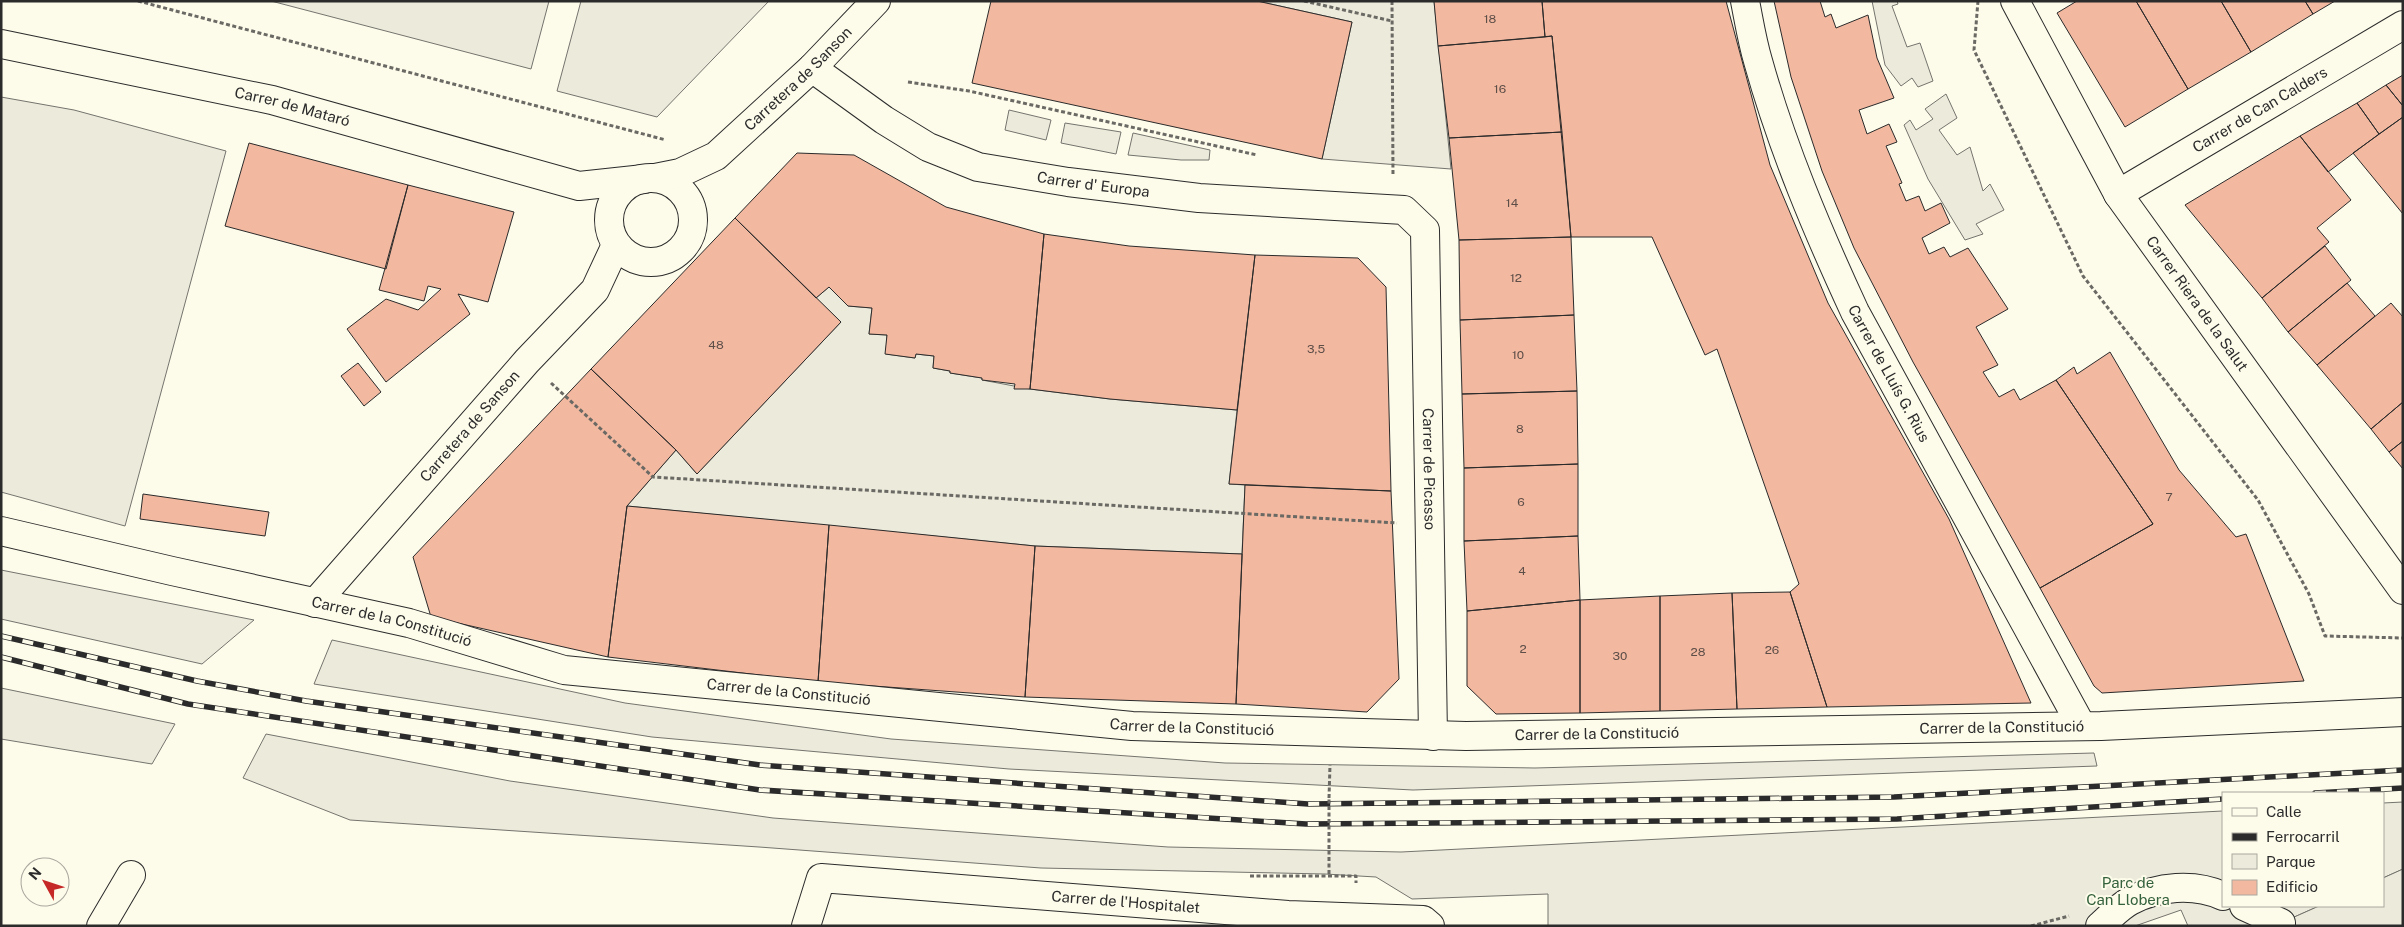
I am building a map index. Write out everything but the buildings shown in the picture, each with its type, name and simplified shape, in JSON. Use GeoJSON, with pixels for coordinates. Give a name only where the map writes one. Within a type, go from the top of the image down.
{"type":"FeatureCollection","features":[{"type":"Feature","properties":{"kind":"street","name":"Carretera de Sanson"},"geometry":{"type":"LineString","coordinates":[[709,160],[812,68],[876,1]]}},
{"type":"Feature","properties":{"kind":"street","name":"Carrer de Lluís G. Rius"},"geometry":{"type":"LineString","coordinates":[[1745,1],[1760,69],[1794,170],[1825,247],[1855,312],[2081,725]]}},
{"type":"Feature","properties":{"kind":"street","name":"Carrer Riera de la Salut"},"geometry":{"type":"LineString","coordinates":[[2015,1],[2118,194],[2403,590]]}},
{"type":"Feature","properties":{"kind":"street","name":"Carrer de Can Calders"},"geometry":{"type":"LineString","coordinates":[[2118,194],[2403,25]]}},
{"type":"Feature","properties":{"kind":"street","name":"Carrer de Mataró"},"geometry":{"type":"LineString","coordinates":[[1,44],[272,100],[579,186],[650,178]]}},
{"type":"Feature","properties":{"kind":"street","name":"Carrer d' Europa"},"geometry":{"type":"LineString","coordinates":[[812,68],[884,120],[928,148],[978,166],[1068,182],[1199,198],[1396,210]]}},
{"type":"Feature","properties":{"kind":"street"},"geometry":{"type":"LineString","coordinates":[[613,237],[611,207],[623,188],[650,178],[680,173],[709,160]]}},
{"type":"Feature","properties":{"kind":"street"},"geometry":{"type":"LineString","coordinates":[[579,186],[624,253],[644,262],[666,260],[676,254],[689,237],[698,191],[709,160]]}},
{"type":"Feature","properties":{"kind":"street"},"geometry":{"type":"LineString","coordinates":[[650,178],[676,186],[684,194],[693,215]]}},
{"type":"Feature","properties":{"kind":"street","name":"Carrer de Picasso"},"geometry":{"type":"LineString","coordinates":[[1396,210],[1425,230],[1433,736]]}},
{"type":"Feature","properties":{"kind":"street","name":"Carretera de Sanson"},"geometry":{"type":"LineString","coordinates":[[315,603],[527,361],[595,290],[613,237]]}},
{"type":"Feature","properties":{"kind":"street","name":"Carrer de la Constitució"},"geometry":{"type":"LineString","coordinates":[[1,531],[409,623],[564,670],[1132,726],[1433,736],[2101,726],[2403,712]]}},
{"type":"Feature","properties":{"kind":"street"},"geometry":{"type":"LineString","coordinates":[[101,926],[131,875]]}},
{"type":"Feature","properties":{"kind":"street","name":"Carrer de l'Hospitalet"},"geometry":{"type":"LineString","coordinates":[[806,926],[821,878],[1288,915],[1423,920],[1430,926]]}},
{"type":"Feature","properties":{"kind":"street"},"geometry":{"type":"LineString","coordinates":[[2100,926],[2129,901],[2169,888],[2207,889],[2222,896]]}},
{"type":"Feature","properties":{"kind":"street"},"geometry":{"type":"LineString","coordinates":[[2246,907],[2281,923]]}},
{"type":"Feature","properties":{"kind":"path"},"geometry":{"type":"LineString","coordinates":[[138,1],[680,144],[709,160]]}},
{"type":"Feature","properties":{"kind":"path"},"geometry":{"type":"LineString","coordinates":[[1304,1],[1392,21]]}},
{"type":"Feature","properties":{"kind":"path"},"geometry":{"type":"LineString","coordinates":[[1392,1],[1396,210]]}},
{"type":"Feature","properties":{"kind":"path"},"geometry":{"type":"LineString","coordinates":[[1978,1],[1974,50],[2083,276],[2258,500],[2309,594],[2325,636],[2403,638]]}},
{"type":"Feature","properties":{"kind":"path"},"geometry":{"type":"LineString","coordinates":[[908,82],[969,91],[1257,155]]}},
{"type":"Feature","properties":{"kind":"path"},"geometry":{"type":"LineString","coordinates":[[527,361],[653,477],[1430,525]]}},
{"type":"Feature","properties":{"kind":"path"},"geometry":{"type":"LineString","coordinates":[[1328,874],[1330,762]]}},
{"type":"Feature","properties":{"kind":"green space"},"geometry":{"type":"Polygon","coordinates":[[[271,1],[549,1],[531,69],[271,1]]]}},
{"type":"Feature","properties":{"kind":"green space"},"geometry":{"type":"Polygon","coordinates":[[[1872,1],[1897,1],[1898,4],[1892,6],[1907,47],[1920,43],[1933,81],[1918,87],[1912,78],[1901,86],[1885,65],[1872,1]]]}},
{"type":"Feature","properties":{"kind":"green space"},"geometry":{"type":"Polygon","coordinates":[[[1946,94],[1957,118],[1939,130],[1957,155],[1970,147],[1983,191],[1990,184],[2004,210],[1976,224],[1983,234],[1965,240],[1928,179],[1904,125],[1910,120],[1916,130],[1933,119],[1925,109],[1946,94]]]}},
{"type":"Feature","properties":{"kind":"green space"},"geometry":{"type":"Polygon","coordinates":[[[1,97],[74,110],[226,151],[125,526],[1,492],[1,97]]]}},
{"type":"Feature","properties":{"kind":"green space"},"geometry":{"type":"Polygon","coordinates":[[[1009,110],[1051,120],[1046,140],[1005,130],[1009,110]]]}},
{"type":"Feature","properties":{"kind":"green space"},"geometry":{"type":"Polygon","coordinates":[[[1065,123],[1121,132],[1116,154],[1061,143],[1065,123]]]}},
{"type":"Feature","properties":{"kind":"green space"},"geometry":{"type":"Polygon","coordinates":[[[1133,133],[1210,150],[1209,160],[1181,160],[1128,155],[1133,133]]]}},
{"type":"Feature","properties":{"kind":"green space"},"geometry":{"type":"Polygon","coordinates":[[[1,570],[254,620],[202,664],[1,619],[1,570]]]}},
{"type":"Feature","properties":{"kind":"green space"},"geometry":{"type":"Polygon","coordinates":[[[332,640],[625,703],[891,739],[1225,763],[1535,768],[2094,753],[2097,766],[1413,790],[1009,769],[652,737],[314,684],[332,640]]]}},
{"type":"Feature","properties":{"kind":"green space"},"geometry":{"type":"Polygon","coordinates":[[[1,688],[175,724],[152,764],[1,739],[1,688]]]}},
{"type":"Feature","properties":{"kind":"green space","name":"Parc de Can Llobera"},"geometry":{"type":"Polygon","coordinates":[[[266,734],[510,781],[773,818],[1168,847],[1401,852],[2222,811],[2222,907],[2317,907],[2274,926],[2188,926],[2181,910],[2135,926],[1548,926],[1548,894],[1412,899],[1376,877],[1325,874],[1041,868],[350,820],[243,778],[266,734]]]}},
{"type":"Feature","properties":{"kind":"green space"},"geometry":{"type":"Polygon","coordinates":[[[2403,802],[2403,869],[2384,878],[2384,803],[2403,802]]]}},
{"type":"Feature","properties":{"kind":"shaded area"},"geometry":{"type":"Polygon","coordinates":[[[581,1],[769,1],[657,117],[557,91],[581,1]]]}},
{"type":"Feature","properties":{"kind":"shaded area"},"geometry":{"type":"Polygon","coordinates":[[[1257,1],[1434,1],[1451,169],[1322,159],[1352,22],[1257,1]]]}},
{"type":"Feature","properties":{"kind":"shaded area"},"geometry":{"type":"Polygon","coordinates":[[[829,287],[848,306],[872,308],[869,334],[887,335],[886,354],[915,358],[916,354],[934,356],[933,368],[1030,389],[1110,399],[1237,410],[1229,484],[1245,485],[1242,554],[1035,546],[627,506],[676,450],[697,474],[841,322],[816,298],[829,287]]]}},
{"type":"Feature","properties":{"kind":"shaded area"},"geometry":{"type":"Polygon","coordinates":[[[2403,869],[2403,926],[2274,926],[2317,907],[2384,907],[2384,878],[2403,869]]]}},
{"type":"Feature","properties":{"kind":"railway"},"geometry":{"type":"LineString","coordinates":[[1,636],[197,681],[306,701],[760,765],[1308,804],[1894,797],[2403,770]]}},
{"type":"Feature","properties":{"kind":"railway"},"geometry":{"type":"LineString","coordinates":[[1,657],[188,704],[760,790],[1306,824],[1897,819],[2222,799]]}},
{"type":"Feature","properties":{"kind":"railway"},"geometry":{"type":"LineString","coordinates":[[2333,792],[2403,788]]}}]}
